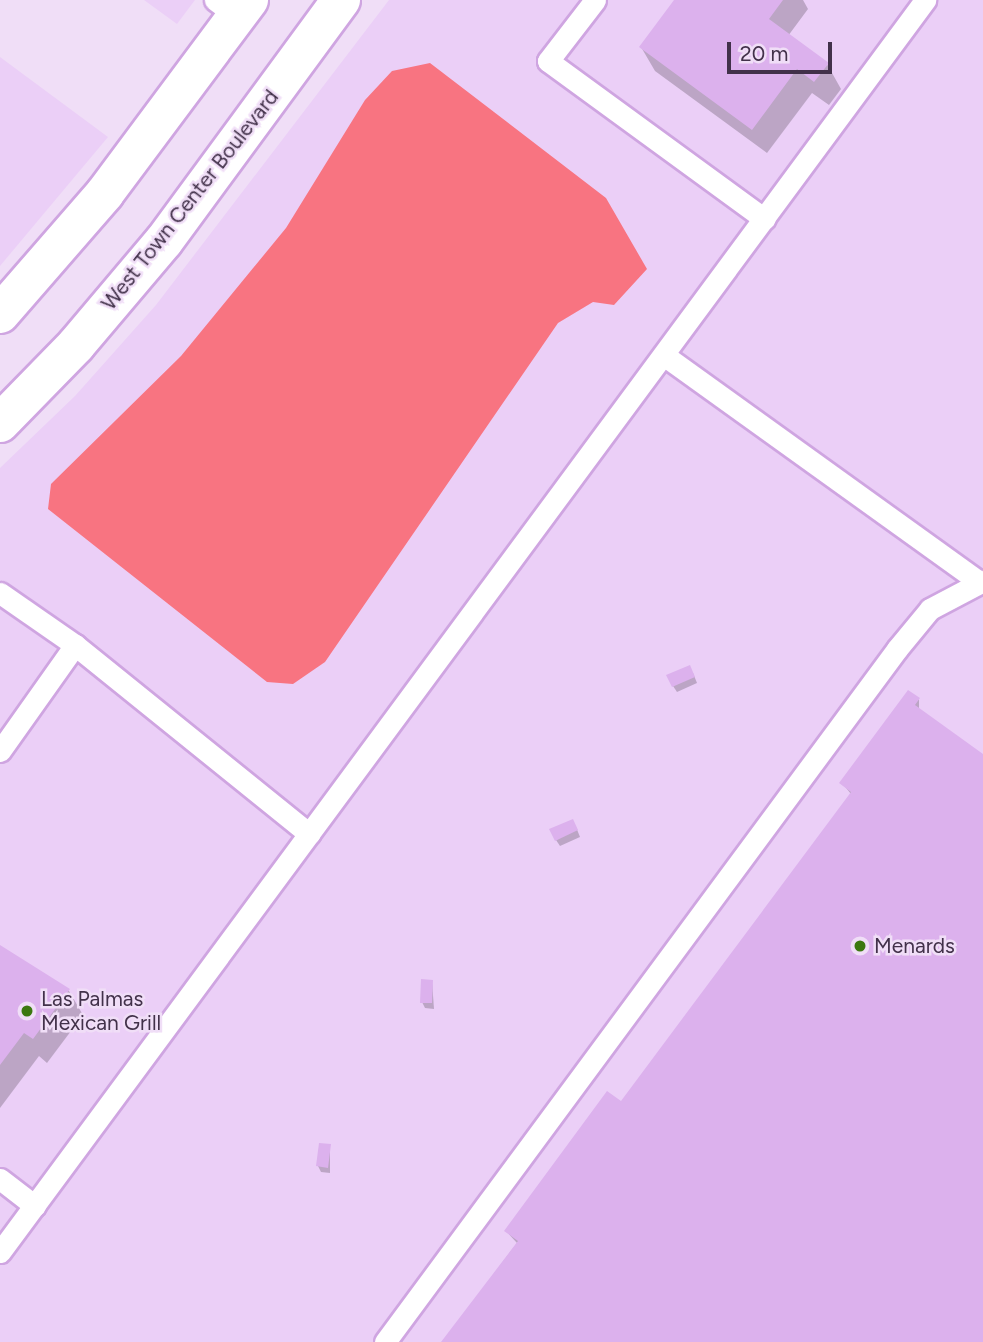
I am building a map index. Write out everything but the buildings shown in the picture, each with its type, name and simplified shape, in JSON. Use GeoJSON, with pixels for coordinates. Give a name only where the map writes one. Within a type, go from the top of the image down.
{"type":"FeatureCollection","features":[{"type":"Feature","properties":{"kind":"main road","name":"West Town Center Boulevard"},"geometry":{"type":"LineString","coordinates":[[0,423],[76,345],[164,241],[341,0]]}},
{"type":"Feature","properties":{"kind":"main road"},"geometry":{"type":"LineString","coordinates":[[0,314],[105,193],[233,5]]}},
{"type":"Feature","properties":{"kind":"lane"},"geometry":{"type":"LineString","coordinates":[[595,0],[548,61],[765,219]]}},
{"type":"Feature","properties":{"kind":"lane"},"geometry":{"type":"LineString","coordinates":[[0,1252],[665,356],[925,0]]}},
{"type":"Feature","properties":{"kind":"lane"},"geometry":{"type":"LineString","coordinates":[[384,1342],[897,649],[930,610],[981,581],[665,356]]}},
{"type":"Feature","properties":{"kind":"lane"},"geometry":{"type":"LineString","coordinates":[[0,593],[75,645],[309,834]]}},
{"type":"Feature","properties":{"kind":"lane"},"geometry":{"type":"LineString","coordinates":[[0,751],[75,645]]}},
{"type":"Feature","properties":{"kind":"lane"},"geometry":{"type":"LineString","coordinates":[[0,1179],[35,1206]]}},
{"type":"Feature","properties":{"kind":"shaded area"},"geometry":{"type":"Polygon","coordinates":[[[144,0],[195,0],[177,24],[144,0]]]}},
{"type":"Feature","properties":{"kind":"shaded area"},"geometry":{"type":"Polygon","coordinates":[[[389,0],[983,0],[983,1342],[0,1342],[0,468],[75,396],[156,305],[389,0]]]}},
{"type":"Feature","properties":{"kind":"shaded area"},"geometry":{"type":"Polygon","coordinates":[[[0,57],[108,137],[0,266],[0,57]]]}},
{"type":"Feature","properties":{"kind":"shaded area"},"geometry":{"type":"Polygon","coordinates":[[[430,63],[606,198],[647,269],[614,305],[593,302],[558,323],[325,662],[293,684],[267,682],[48,509],[51,484],[181,356],[286,228],[365,100],[392,71],[430,63]]]}},
{"type":"Feature","properties":{"kind":"place","name":"Menards"},"geometry":{"type":"Point","coordinates":[860,946]}},
{"type":"Feature","properties":{"kind":"place","name":"Las Palmas Mexican Grill"},"geometry":{"type":"Point","coordinates":[27,1011]}}]}
